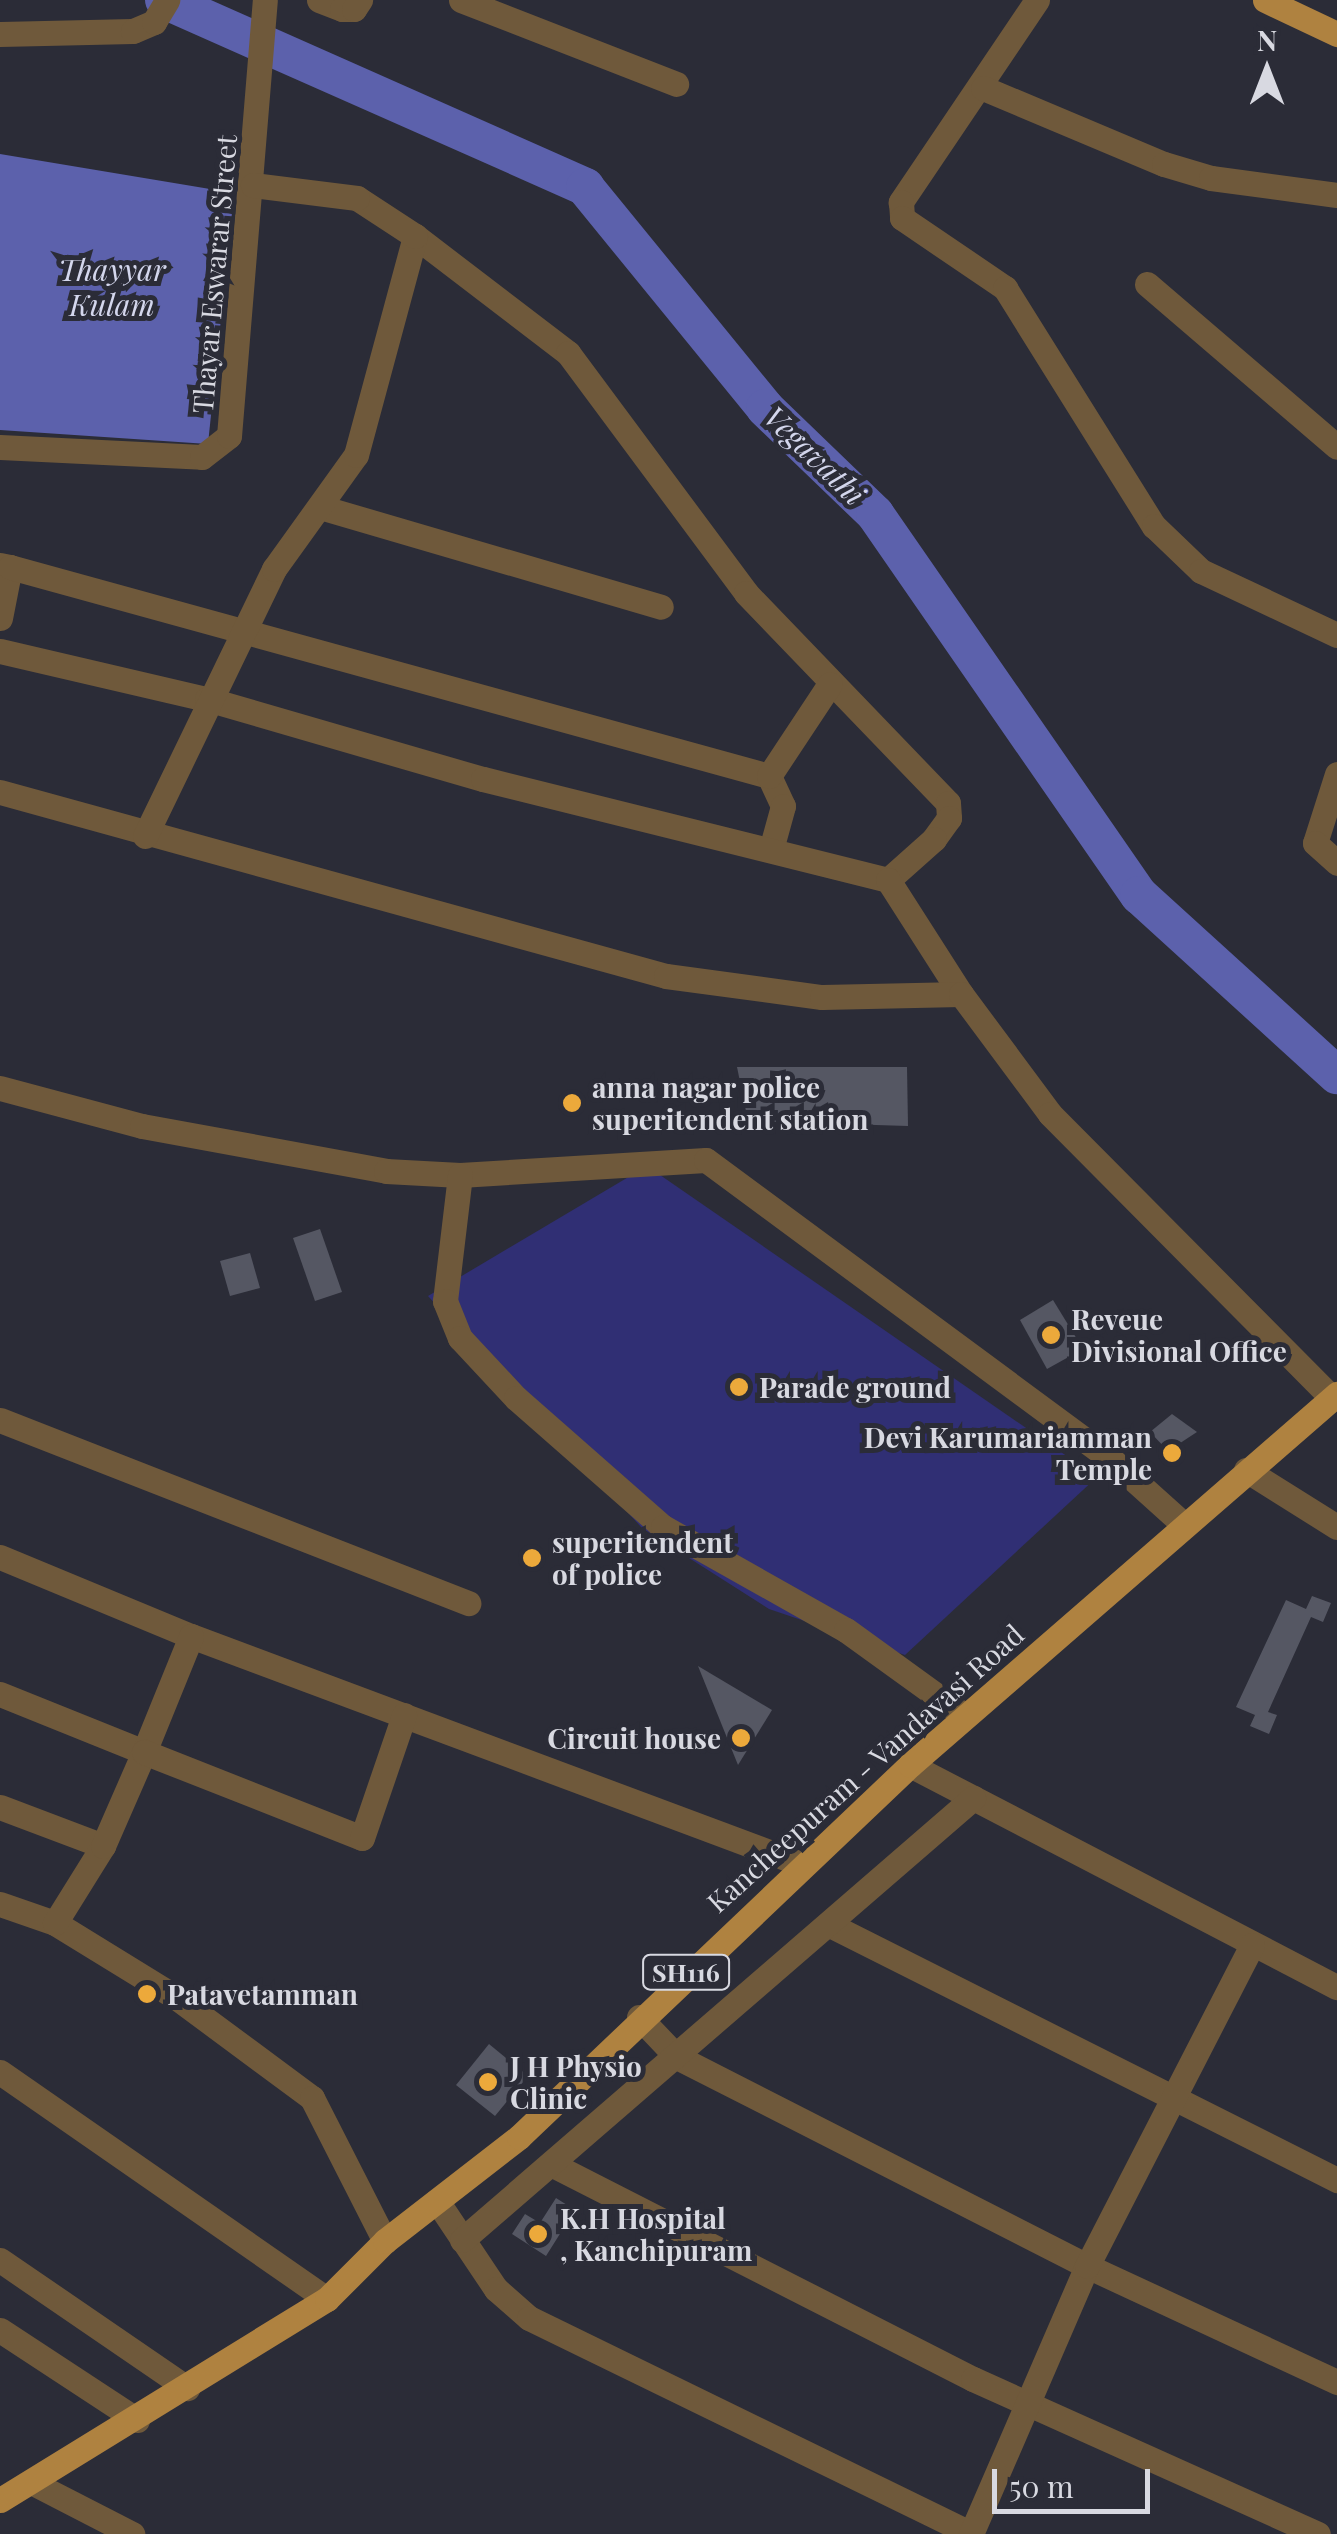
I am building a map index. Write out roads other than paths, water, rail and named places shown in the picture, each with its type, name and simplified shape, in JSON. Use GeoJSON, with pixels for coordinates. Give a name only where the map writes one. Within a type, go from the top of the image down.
{"type":"FeatureCollection","features":[{"type":"Feature","properties":{"kind":"main road"},"geometry":{"type":"LineString","coordinates":[[1265,0],[1337,34]]}},
{"type":"Feature","properties":{"kind":"main road","name":"Kancheepuram - Vandavasi Road"},"geometry":{"type":"LineString","coordinates":[[0,2500],[137,2420],[328,2299],[384,2241],[519,2138],[639,2017],[910,1765],[1182,1523],[1335,1396]]}},
{"type":"Feature","properties":{"kind":"street"},"geometry":{"type":"LineString","coordinates":[[320,0],[342,10],[354,9],[360,0]]}},
{"type":"Feature","properties":{"kind":"street"},"geometry":{"type":"LineString","coordinates":[[461,0],[676,84]]}},
{"type":"Feature","properties":{"kind":"street"},"geometry":{"type":"LineString","coordinates":[[1037,0],[983,88],[902,202],[902,218],[1005,288],[1154,526],[1201,571],[1337,635]]}},
{"type":"Feature","properties":{"kind":"street","name":"Thayar Eswarar Street"},"geometry":{"type":"LineString","coordinates":[[0,448],[202,458],[218,450],[229,436],[253,185],[265,1]]}},
{"type":"Feature","properties":{"kind":"street"},"geometry":{"type":"LineString","coordinates":[[0,34],[133,31],[161,11]]}},
{"type":"Feature","properties":{"kind":"street"},"geometry":{"type":"LineString","coordinates":[[983,88],[1164,164],[1212,178],[1337,195]]}},
{"type":"Feature","properties":{"kind":"street"},"geometry":{"type":"LineString","coordinates":[[253,185],[357,198],[415,236],[568,353],[746,593],[948,802],[949,818],[934,839],[888,880]]}},
{"type":"Feature","properties":{"kind":"street"},"geometry":{"type":"LineString","coordinates":[[145,836],[207,699],[274,570],[356,455],[415,236]]}},
{"type":"Feature","properties":{"kind":"street"},"geometry":{"type":"LineString","coordinates":[[1147,284],[1337,446]]}},
{"type":"Feature","properties":{"kind":"street"},"geometry":{"type":"LineString","coordinates":[[320,506],[660,607]]}},
{"type":"Feature","properties":{"kind":"street"},"geometry":{"type":"LineString","coordinates":[[0,618],[5,566],[769,776]]}},
{"type":"Feature","properties":{"kind":"street"},"geometry":{"type":"LineString","coordinates":[[0,651],[207,699],[484,779],[772,846],[888,880],[961,994],[1050,1114],[1335,1396]]}},
{"type":"Feature","properties":{"kind":"street"},"geometry":{"type":"LineString","coordinates":[[769,776],[830,684]]}},
{"type":"Feature","properties":{"kind":"street"},"geometry":{"type":"LineString","coordinates":[[1337,774],[1315,843],[1337,863]]}},
{"type":"Feature","properties":{"kind":"street"},"geometry":{"type":"LineString","coordinates":[[769,776],[782,806],[772,846]]}},
{"type":"Feature","properties":{"kind":"street"},"geometry":{"type":"LineString","coordinates":[[0,792],[145,836],[666,976],[822,998],[961,994]]}},
{"type":"Feature","properties":{"kind":"street"},"geometry":{"type":"LineString","coordinates":[[0,1088],[142,1126],[386,1171],[460,1175],[706,1160],[1112,1460],[1182,1523]]}},
{"type":"Feature","properties":{"kind":"street"},"geometry":{"type":"LineString","coordinates":[[460,1175],[445,1301],[460,1338],[516,1398],[663,1527],[846,1630],[965,1716]]}},
{"type":"Feature","properties":{"kind":"street"},"geometry":{"type":"LineString","coordinates":[[0,1420],[468,1603]]}},
{"type":"Feature","properties":{"kind":"street"},"geometry":{"type":"LineString","coordinates":[[1246,1470],[1337,1527]]}},
{"type":"Feature","properties":{"kind":"street"},"geometry":{"type":"LineString","coordinates":[[0,1557],[191,1636],[801,1864]]}},
{"type":"Feature","properties":{"kind":"street"},"geometry":{"type":"LineString","coordinates":[[54,1923],[103,1846],[191,1636]]}},
{"type":"Feature","properties":{"kind":"street"},"geometry":{"type":"LineString","coordinates":[[0,1694],[362,1838],[404,1716]]}},
{"type":"Feature","properties":{"kind":"street"},"geometry":{"type":"LineString","coordinates":[[910,1765],[1337,1986]]}},
{"type":"Feature","properties":{"kind":"street"},"geometry":{"type":"LineString","coordinates":[[462,2240],[554,2165],[973,1798]]}},
{"type":"Feature","properties":{"kind":"street"},"geometry":{"type":"LineString","coordinates":[[0,1808],[103,1846]]}},
{"type":"Feature","properties":{"kind":"street"},"geometry":{"type":"LineString","coordinates":[[0,1904],[54,1923],[177,1998],[312,2098],[384,2241]]}},
{"type":"Feature","properties":{"kind":"street"},"geometry":{"type":"LineString","coordinates":[[830,1925],[1171,2100],[1337,2180]]}},
{"type":"Feature","properties":{"kind":"street"},"geometry":{"type":"LineString","coordinates":[[437,2200],[496,2290],[576,2346],[971,2534],[1088,2266],[1252,1945]]}},
{"type":"Feature","properties":{"kind":"street"},"geometry":{"type":"LineString","coordinates":[[639,2017],[678,2057],[1088,2266],[1337,2382]]}},
{"type":"Feature","properties":{"kind":"street"},"geometry":{"type":"LineString","coordinates":[[0,2072],[328,2299]]}},
{"type":"Feature","properties":{"kind":"street"},"geometry":{"type":"LineString","coordinates":[[554,2165],[1028,2404],[1318,2534]]}},
{"type":"Feature","properties":{"kind":"street"},"geometry":{"type":"LineString","coordinates":[[0,2260],[187,2388]]}},
{"type":"Feature","properties":{"kind":"street"},"geometry":{"type":"LineString","coordinates":[[0,2330],[137,2420]]}},
{"type":"Feature","properties":{"kind":"street"},"geometry":{"type":"LineString","coordinates":[[31,2482],[132,2534]]}},
{"type":"Feature","properties":{"kind":"water","name":"Thayyar Kulam"},"geometry":{"type":"Polygon","coordinates":[[[0,154],[234,193],[208,444],[0,430],[0,154]]]}},
{"type":"Feature","properties":{"kind":"waterway","name":"Vegavathi"},"geometry":{"type":"LineString","coordinates":[[164,0],[585,187],[765,408],[875,514],[1139,895],[1337,1075]]}},
{"type":"Feature","properties":{"kind":"place","name":"anna nagar police superitendent station"},"geometry":{"type":"Point","coordinates":[572,1103]}},
{"type":"Feature","properties":{"kind":"place","name":"Reveue Divisional Office"},"geometry":{"type":"Point","coordinates":[1051,1335]}},
{"type":"Feature","properties":{"kind":"place","name":"Parade ground"},"geometry":{"type":"Point","coordinates":[739,1387]}},
{"type":"Feature","properties":{"kind":"place","name":"Devi Karumariamman Temple"},"geometry":{"type":"Point","coordinates":[1172,1453]}},
{"type":"Feature","properties":{"kind":"place","name":"superitendent of police"},"geometry":{"type":"Point","coordinates":[532,1558]}},
{"type":"Feature","properties":{"kind":"place","name":"Circuit house"},"geometry":{"type":"Point","coordinates":[741,1738]}},
{"type":"Feature","properties":{"kind":"place","name":"Patavetamman"},"geometry":{"type":"Point","coordinates":[147,1994]}},
{"type":"Feature","properties":{"kind":"place","name":"J H Physio Clinic"},"geometry":{"type":"Point","coordinates":[488,2082]}},
{"type":"Feature","properties":{"kind":"place","name":"K.H Hospital , Kanchipuram"},"geometry":{"type":"Point","coordinates":[538,2234]}}]}
